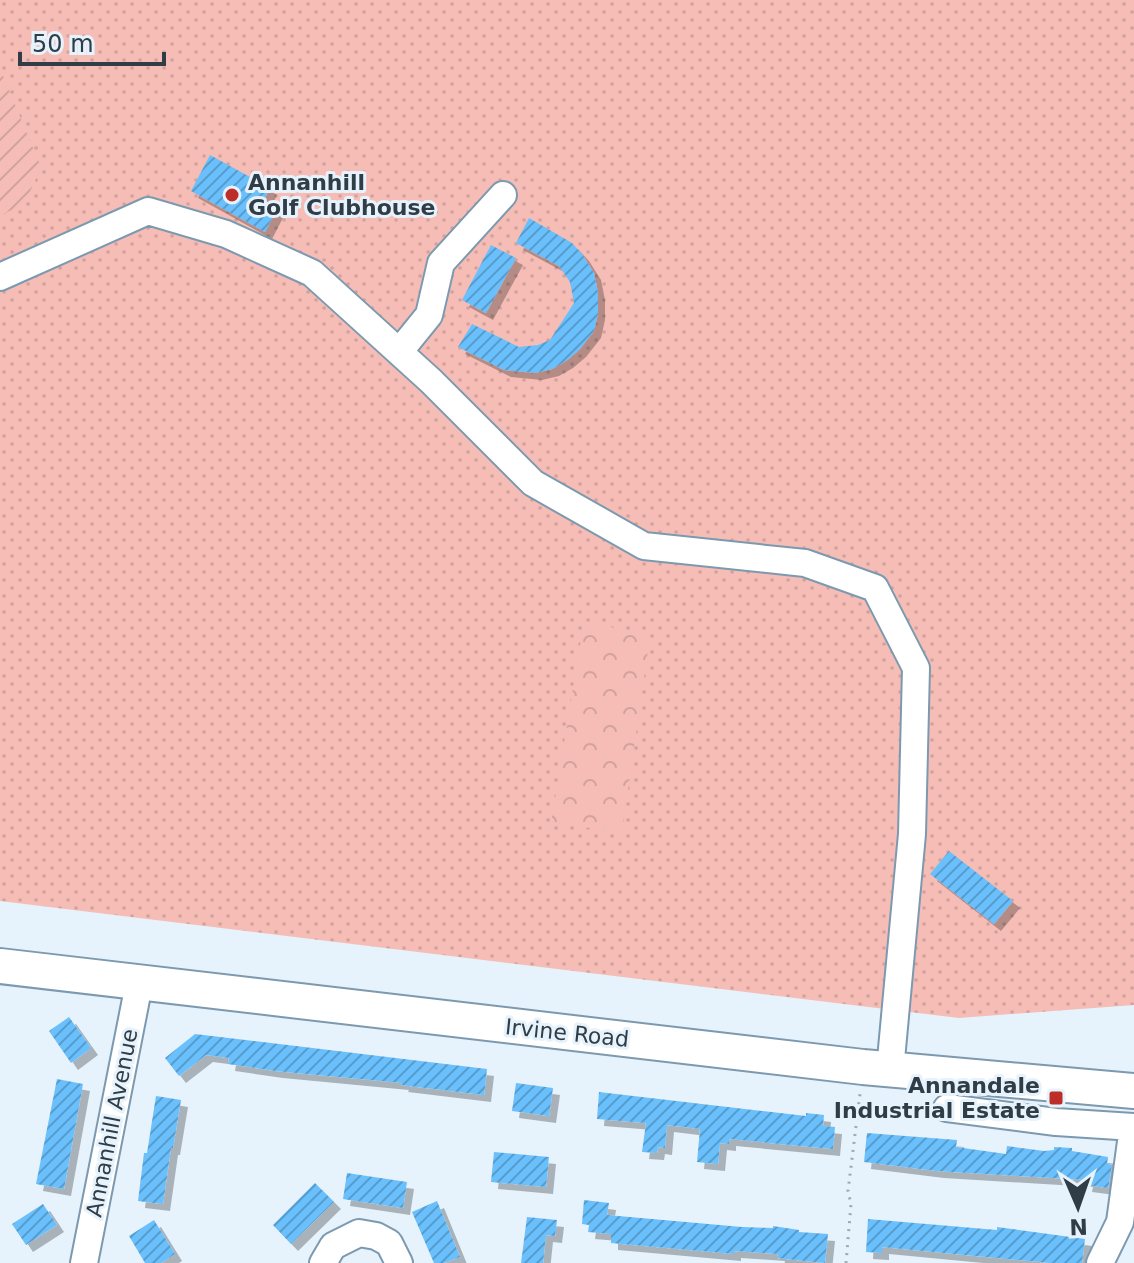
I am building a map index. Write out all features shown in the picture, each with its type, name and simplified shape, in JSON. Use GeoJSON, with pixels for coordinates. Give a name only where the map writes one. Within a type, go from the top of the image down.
{"type":"FeatureCollection","features":[{"type":"Feature","properties":{"kind":"main road","name":"Irvine Road"},"geometry":{"type":"LineString","coordinates":[[0,966],[877,1068],[1134,1091]]}},
{"type":"Feature","properties":{"kind":"street"},"geometry":{"type":"LineString","coordinates":[[399,352],[429,315],[441,263],[503,195]]}},
{"type":"Feature","properties":{"kind":"street"},"geometry":{"type":"LineString","coordinates":[[0,277],[148,211],[226,234],[312,273],[431,381],[533,483],[644,546],[805,563],[875,588],[916,668],[912,834],[877,1068]]}},
{"type":"Feature","properties":{"kind":"street","name":"Annanhill Avenue"},"geometry":{"type":"LineString","coordinates":[[84,1263],[139,984]]}},
{"type":"Feature","properties":{"kind":"street"},"geometry":{"type":"LineString","coordinates":[[947,1108],[1056,1122],[1134,1127],[1120,1222],[1100,1263]]}},
{"type":"Feature","properties":{"kind":"street"},"geometry":{"type":"LineString","coordinates":[[323,1263],[333,1246],[359,1233],[376,1236],[389,1243],[399,1263]]}},
{"type":"Feature","properties":{"kind":"path"},"geometry":{"type":"LineString","coordinates":[[846,1263],[851,1204],[848,1191],[877,1068]]}},
{"type":"Feature","properties":{"kind":"green space"},"geometry":{"type":"Polygon","coordinates":[[[0,0],[1134,0],[1134,1005],[959,1018],[0,901],[0,0]]]}},
{"type":"Feature","properties":{"kind":"green space"},"geometry":{"type":"Polygon","coordinates":[[[0,69],[41,167],[24,205],[0,215],[0,69]]]}},
{"type":"Feature","properties":{"kind":"green space"},"geometry":{"type":"Polygon","coordinates":[[[584,621],[650,636],[622,832],[551,823],[584,621]]]}},
{"type":"Feature","properties":{"kind":"building","name":"Annanhill Golf Clubhouse"},"geometry":{"type":"Polygon","coordinates":[[[210,155],[270,188],[264,200],[278,207],[265,232],[191,191],[210,155]]]}},
{"type":"Feature","properties":{"kind":"building"},"geometry":{"type":"Polygon","coordinates":[[[529,218],[572,243],[594,273],[598,293],[594,331],[566,361],[552,369],[535,373],[504,370],[458,347],[472,324],[519,347],[538,345],[550,340],[574,303],[570,282],[559,266],[516,243],[529,218]]]}},
{"type":"Feature","properties":{"kind":"building"},"geometry":{"type":"Polygon","coordinates":[[[491,245],[516,258],[486,313],[462,300],[491,245]]]}},
{"type":"Feature","properties":{"kind":"building"},"geometry":{"type":"Polygon","coordinates":[[[949,851],[1013,901],[994,924],[930,874],[949,851]]]}},
{"type":"Feature","properties":{"kind":"building"},"geometry":{"type":"Polygon","coordinates":[[[69,1017],[91,1048],[71,1063],[49,1031],[69,1017]]]}},
{"type":"Feature","properties":{"kind":"building"},"geometry":{"type":"Polygon","coordinates":[[[195,1034],[487,1069],[484,1095],[402,1083],[276,1071],[228,1064],[229,1058],[206,1055],[179,1076],[165,1058],[195,1034]]]}},
{"type":"Feature","properties":{"kind":"building"},"geometry":{"type":"Polygon","coordinates":[[[57,1079],[83,1084],[64,1189],[36,1184],[57,1079]]]}},
{"type":"Feature","properties":{"kind":"building"},"geometry":{"type":"Polygon","coordinates":[[[516,1083],[553,1088],[549,1116],[512,1111],[516,1083]]]}},
{"type":"Feature","properties":{"kind":"building"},"geometry":{"type":"Polygon","coordinates":[[[599,1092],[806,1116],[806,1113],[824,1115],[823,1126],[835,1127],[833,1149],[729,1139],[729,1144],[720,1143],[718,1164],[697,1162],[700,1129],[667,1125],[665,1148],[658,1147],[657,1153],[642,1152],[646,1123],[597,1119],[599,1092]]]}},
{"type":"Feature","properties":{"kind":"building"},"geometry":{"type":"Polygon","coordinates":[[[156,1096],[181,1100],[163,1204],[138,1201],[156,1096]]]}},
{"type":"Feature","properties":{"kind":"building"},"geometry":{"type":"Polygon","coordinates":[[[867,1133],[957,1140],[956,1147],[1006,1154],[1007,1146],[1044,1151],[1054,1150],[1054,1147],[1072,1148],[1072,1151],[1108,1157],[1107,1164],[1112,1165],[1108,1188],[1085,1185],[1086,1180],[937,1171],[864,1162],[867,1133]]]}},
{"type":"Feature","properties":{"kind":"building"},"geometry":{"type":"Polygon","coordinates":[[[494,1152],[549,1157],[546,1187],[491,1182],[494,1152]]]}},
{"type":"Feature","properties":{"kind":"building"},"geometry":{"type":"Polygon","coordinates":[[[347,1173],[407,1182],[403,1208],[343,1199],[347,1173]]]}},
{"type":"Feature","properties":{"kind":"building"},"geometry":{"type":"Polygon","coordinates":[[[315,1183],[334,1202],[291,1244],[273,1225],[315,1183]]]}},
{"type":"Feature","properties":{"kind":"building"},"geometry":{"type":"Polygon","coordinates":[[[584,1200],[609,1203],[607,1215],[742,1227],[773,1226],[828,1234],[825,1263],[777,1258],[778,1254],[734,1251],[734,1254],[611,1243],[611,1234],[588,1232],[589,1225],[582,1224],[584,1200]]]}},
{"type":"Feature","properties":{"kind":"building"},"geometry":{"type":"Polygon","coordinates":[[[437,1201],[460,1257],[444,1263],[434,1263],[412,1212],[437,1201]]]}},
{"type":"Feature","properties":{"kind":"building"},"geometry":{"type":"Polygon","coordinates":[[[43,1204],[57,1225],[26,1245],[12,1224],[43,1204]]]}},
{"type":"Feature","properties":{"kind":"building"},"geometry":{"type":"Polygon","coordinates":[[[527,1217],[557,1220],[555,1236],[546,1235],[543,1263],[521,1263],[527,1217]]]}},
{"type":"Feature","properties":{"kind":"building"},"geometry":{"type":"Polygon","coordinates":[[[868,1219],[997,1230],[997,1227],[1085,1239],[1082,1263],[1051,1263],[882,1247],[882,1253],[866,1252],[868,1219]]]}},
{"type":"Feature","properties":{"kind":"building"},"geometry":{"type":"Polygon","coordinates":[[[154,1220],[175,1254],[161,1263],[145,1263],[129,1236],[154,1220]]]}},
{"type":"Feature","properties":{"kind":"place","name":"Annanhill Golf Clubhouse"},"geometry":{"type":"Point","coordinates":[232,195]}},
{"type":"Feature","properties":{"kind":"place","name":"Annandale Industrial Estate"},"geometry":{"type":"Point","coordinates":[1056,1098]}}]}
